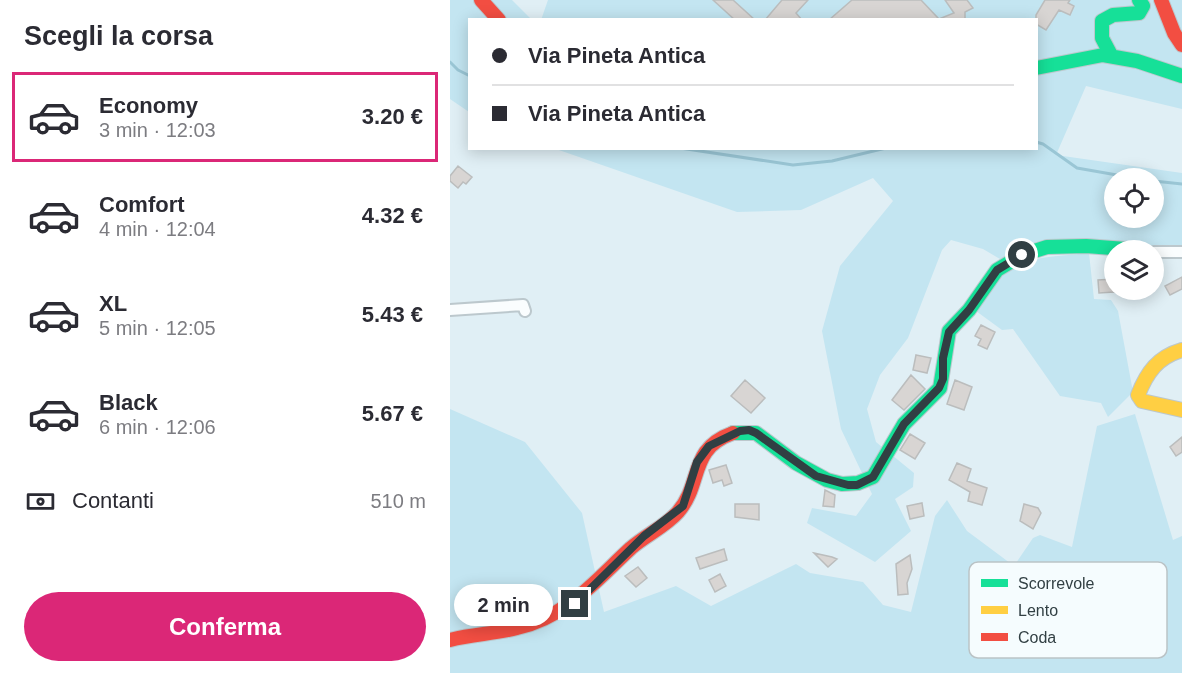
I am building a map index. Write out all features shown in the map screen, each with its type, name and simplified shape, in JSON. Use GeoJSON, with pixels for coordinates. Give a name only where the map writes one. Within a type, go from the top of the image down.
{"type":"FeatureCollection","features":[{"type":"Feature","properties":{"kind":"street"},"geometry":{"type":"LineString","coordinates":[[481,0],[497,18]]}},
{"type":"Feature","properties":{"kind":"street"},"geometry":{"type":"LineString","coordinates":[[1086,56],[1102,20],[1111,15],[1139,13],[1143,6],[1139,0]]}},
{"type":"Feature","properties":{"kind":"street"},"geometry":{"type":"LineString","coordinates":[[1161,0],[1174,33],[1182,45]]}},
{"type":"Feature","properties":{"kind":"street"},"geometry":{"type":"LineString","coordinates":[[1099,31],[1111,55]]}},
{"type":"Feature","properties":{"kind":"street"},"geometry":{"type":"LineString","coordinates":[[1038,68],[1086,56],[1111,55],[1182,76]]}},
{"type":"Feature","properties":{"kind":"street"},"geometry":{"type":"LineString","coordinates":[[450,640],[466,635],[500,632],[526,626],[575,604],[644,536],[676,514],[688,497],[701,454],[730,434],[749,430],[756,433],[805,470],[823,478],[848,485],[865,482],[873,477],[904,424],[939,388],[943,379],[943,358],[949,332],[969,310],[997,270],[1022,255],[1047,247],[1104,247]]}},
{"type":"Feature","properties":{"kind":"street"},"geometry":{"type":"LineString","coordinates":[[1164,252],[1182,252]]}},
{"type":"Feature","properties":{"kind":"street"},"geometry":{"type":"LineString","coordinates":[[450,310],[523,305],[525,311]]}},
{"type":"Feature","properties":{"kind":"street"},"geometry":{"type":"LineString","coordinates":[[1182,350],[1157,360],[1145,374],[1138,395],[1142,401],[1182,410]]}},
{"type":"Feature","properties":{"kind":"shaded area"},"geometry":{"type":"Polygon","coordinates":[[[450,0],[512,0],[530,18],[468,18],[468,111],[450,99],[450,0]]]}},
{"type":"Feature","properties":{"kind":"shaded area"},"geometry":{"type":"Polygon","coordinates":[[[548,0],[1182,0],[1182,109],[1086,86],[1056,155],[1147,168],[1104,168],[1104,228],[1164,228],[1164,170],[1182,173],[1182,245],[1164,247],[1164,240],[1104,240],[1104,244],[1076,242],[1032,247],[1000,259],[983,249],[951,240],[942,250],[908,338],[880,375],[867,409],[876,442],[914,473],[913,487],[895,499],[911,531],[875,562],[807,523],[812,508],[856,516],[872,494],[841,429],[822,331],[840,266],[893,201],[873,178],[801,210],[737,212],[559,150],[1038,150],[1038,18],[542,18],[548,0]]]}},
{"type":"Feature","properties":{"kind":"shaded area"},"geometry":{"type":"Polygon","coordinates":[[[1089,253],[1094,299],[1111,300],[1118,311],[1133,392],[1108,417],[1101,403],[1060,396],[1013,329],[1002,330],[976,311],[983,294],[999,275],[1022,263],[1049,257],[1089,253]]]}},
{"type":"Feature","properties":{"kind":"shaded area"},"geometry":{"type":"Polygon","coordinates":[[[450,409],[525,442],[582,513],[604,612],[676,586],[711,606],[796,564],[810,573],[863,582],[883,605],[911,612],[935,516],[947,500],[967,531],[1009,562],[969,562],[969,658],[1167,658],[1167,562],[1017,562],[1033,538],[1040,535],[1072,547],[1097,426],[1135,414],[1173,540],[1182,536],[1182,673],[450,673],[450,409]]]}},
{"type":"Feature","properties":{"kind":"building"},"geometry":{"type":"Polygon","coordinates":[[[713,0],[733,0],[753,18],[733,18],[713,0]]]}},
{"type":"Feature","properties":{"kind":"building"},"geometry":{"type":"Polygon","coordinates":[[[782,0],[808,0],[796,13],[800,18],[767,18],[782,0]]]}},
{"type":"Feature","properties":{"kind":"building"},"geometry":{"type":"Polygon","coordinates":[[[852,0],[921,0],[938,18],[831,18],[852,0]]]}},
{"type":"Feature","properties":{"kind":"building"},"geometry":{"type":"Polygon","coordinates":[[[945,0],[967,0],[973,8],[965,12],[965,18],[942,18],[954,13],[945,0]]]}},
{"type":"Feature","properties":{"kind":"building"},"geometry":{"type":"Polygon","coordinates":[[[1045,0],[1070,0],[1068,3],[1074,6],[1070,15],[1059,10],[1046,30],[1038,25],[1036,15],[1045,0]]]}},
{"type":"Feature","properties":{"kind":"building"},"geometry":{"type":"Polygon","coordinates":[[[458,166],[472,177],[458,188],[450,181],[450,176],[458,166]]]}},
{"type":"Feature","properties":{"kind":"building"},"geometry":{"type":"Polygon","coordinates":[[[1182,277],[1182,289],[1170,295],[1165,286],[1182,277]]]}},
{"type":"Feature","properties":{"kind":"building"},"geometry":{"type":"Polygon","coordinates":[[[1098,280],[1104,280],[1104,293],[1099,293],[1098,280]]]}},
{"type":"Feature","properties":{"kind":"building"},"geometry":{"type":"Polygon","coordinates":[[[981,325],[995,332],[987,349],[978,345],[981,339],[975,336],[981,325]]]}},
{"type":"Feature","properties":{"kind":"building"},"geometry":{"type":"Polygon","coordinates":[[[916,355],[931,358],[927,373],[913,370],[916,355]]]}},
{"type":"Feature","properties":{"kind":"building"},"geometry":{"type":"Polygon","coordinates":[[[911,375],[925,389],[904,410],[892,400],[911,375]]]}},
{"type":"Feature","properties":{"kind":"building"},"geometry":{"type":"Polygon","coordinates":[[[745,380],[765,398],[751,413],[731,396],[745,380]]]}},
{"type":"Feature","properties":{"kind":"building"},"geometry":{"type":"Polygon","coordinates":[[[955,380],[972,387],[964,410],[947,404],[955,380]]]}},
{"type":"Feature","properties":{"kind":"building"},"geometry":{"type":"Polygon","coordinates":[[[910,434],[925,443],[915,459],[900,450],[910,434]]]}},
{"type":"Feature","properties":{"kind":"building"},"geometry":{"type":"Polygon","coordinates":[[[1182,437],[1182,452],[1176,456],[1170,447],[1182,437]]]}},
{"type":"Feature","properties":{"kind":"building"},"geometry":{"type":"Polygon","coordinates":[[[957,463],[971,469],[967,481],[987,488],[982,505],[968,501],[970,492],[949,480],[957,463]]]}},
{"type":"Feature","properties":{"kind":"building"},"geometry":{"type":"Polygon","coordinates":[[[726,465],[732,483],[724,486],[722,480],[713,483],[709,470],[726,465]]]}},
{"type":"Feature","properties":{"kind":"building"},"geometry":{"type":"Polygon","coordinates":[[[825,490],[835,495],[834,507],[823,506],[825,490]]]}},
{"type":"Feature","properties":{"kind":"building"},"geometry":{"type":"Polygon","coordinates":[[[922,503],[924,516],[910,519],[907,506],[922,503]]]}},
{"type":"Feature","properties":{"kind":"building"},"geometry":{"type":"Polygon","coordinates":[[[735,504],[759,504],[759,520],[735,517],[735,504]]]}},
{"type":"Feature","properties":{"kind":"building"},"geometry":{"type":"Polygon","coordinates":[[[1024,504],[1038,508],[1041,513],[1033,529],[1020,521],[1024,504]]]}},
{"type":"Feature","properties":{"kind":"building"},"geometry":{"type":"Polygon","coordinates":[[[724,549],[727,560],[700,569],[696,558],[724,549]]]}},
{"type":"Feature","properties":{"kind":"building"},"geometry":{"type":"Polygon","coordinates":[[[814,553],[832,557],[837,559],[828,567],[814,553]]]}},
{"type":"Feature","properties":{"kind":"building"},"geometry":{"type":"Polygon","coordinates":[[[910,555],[912,569],[907,583],[908,594],[898,595],[896,564],[910,555]]]}},
{"type":"Feature","properties":{"kind":"building"},"geometry":{"type":"Polygon","coordinates":[[[638,567],[647,578],[636,587],[625,576],[638,567]]]}},
{"type":"Feature","properties":{"kind":"building"},"geometry":{"type":"Polygon","coordinates":[[[720,574],[726,586],[715,592],[709,580],[720,574]]]}},
{"type":"Feature","properties":{"kind":"waterway"},"geometry":{"type":"LineString","coordinates":[[450,62],[458,70],[468,75]]}},
{"type":"Feature","properties":{"kind":"waterway"},"geometry":{"type":"LineString","coordinates":[[1038,143],[1077,168],[1104,173]]}},
{"type":"Feature","properties":{"kind":"waterway"},"geometry":{"type":"LineString","coordinates":[[693,150],[793,165],[832,161],[878,150]]}},
{"type":"Feature","properties":{"kind":"waterway"},"geometry":{"type":"LineString","coordinates":[[1164,182],[1182,184]]}},
{"type":"Feature","properties":{"kind":"traffic: fast"},"geometry":{"type":"LineString","coordinates":[[1111,55],[1102,38],[1102,21],[1113,15],[1139,13],[1143,6],[1139,0]]}},
{"type":"Feature","properties":{"kind":"traffic: fast"},"geometry":{"type":"LineString","coordinates":[[1038,68],[1103,55],[1137,61],[1182,76]]}},
{"type":"Feature","properties":{"kind":"traffic: fast"},"geometry":{"type":"LineString","coordinates":[[733,433],[756,433],[796,463],[827,480],[842,484],[858,483],[873,477],[904,424],[940,388],[949,331],[969,310],[997,270],[1022,255],[1047,247],[1104,247]]}},
{"type":"Feature","properties":{"kind":"traffic: slow"},"geometry":{"type":"LineString","coordinates":[[1182,350],[1166,357],[1154,366],[1138,395],[1142,401],[1182,410]]}},
{"type":"Feature","properties":{"kind":"traffic: jam"},"geometry":{"type":"LineString","coordinates":[[481,0],[497,18]]}},
{"type":"Feature","properties":{"kind":"traffic: jam"},"geometry":{"type":"LineString","coordinates":[[1161,0],[1174,33],[1182,45]]}},
{"type":"Feature","properties":{"kind":"traffic: jam"},"geometry":{"type":"LineString","coordinates":[[450,640],[500,632],[535,622],[551,615],[580,596],[631,548],[678,512],[691,490],[702,457],[719,440],[733,433]]}},
{"type":"Feature","properties":{"kind":"route"},"geometry":{"type":"LineString","coordinates":[[575,604],[644,536],[676,514],[688,497],[701,454],[709,446],[730,434],[749,430],[756,433],[816,476],[848,485],[857,485],[873,477],[904,424],[932,398],[939,388],[943,379],[943,358],[949,332],[969,310],[997,270],[1022,255]]}}]}
